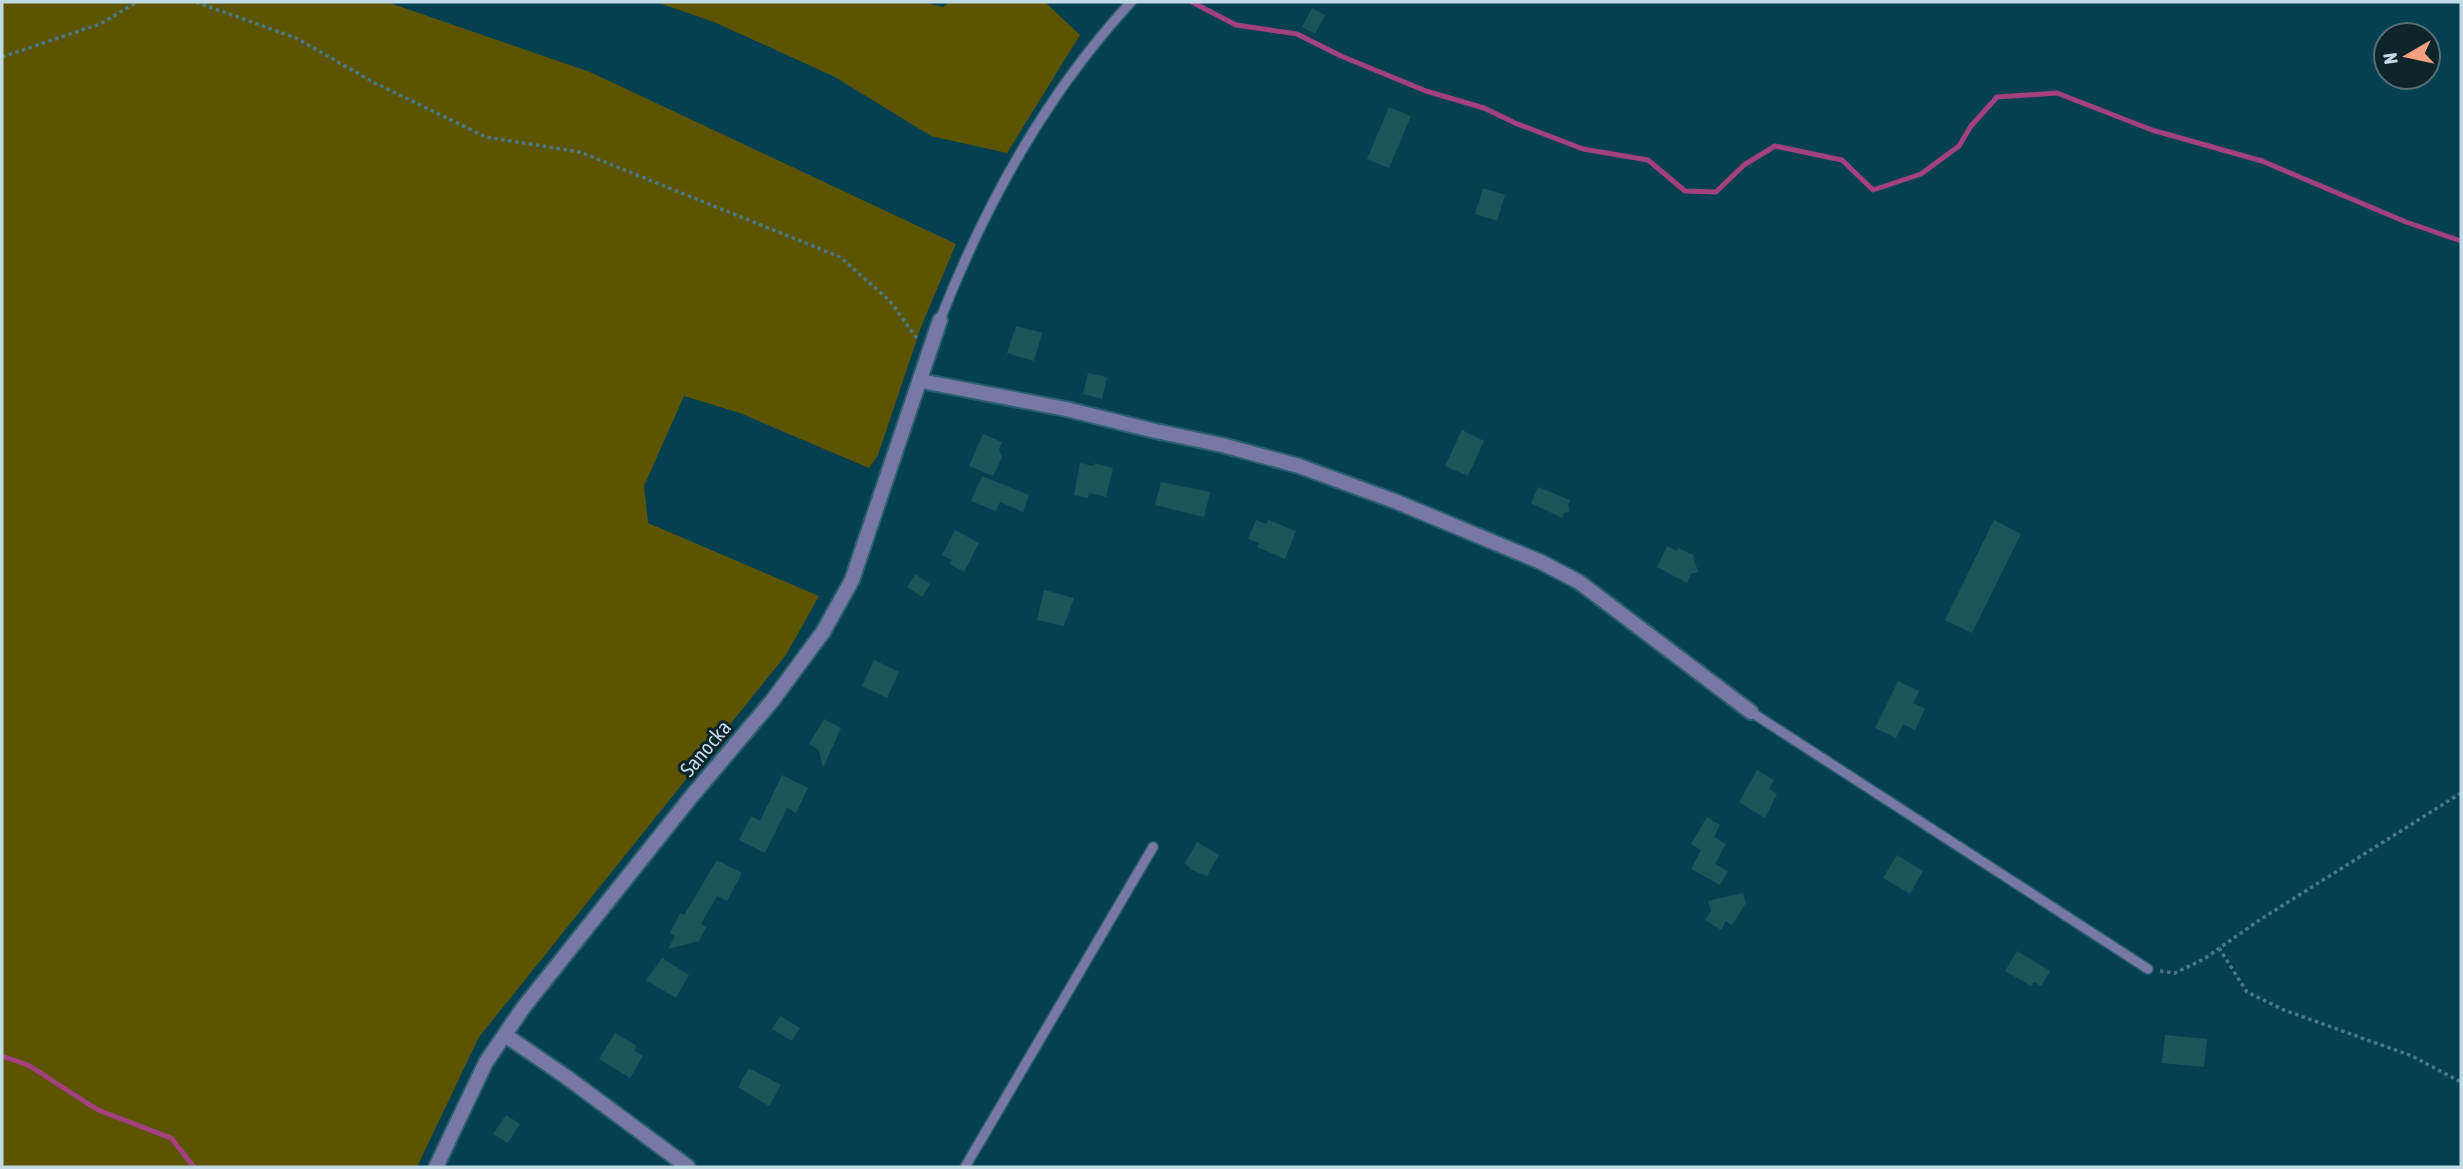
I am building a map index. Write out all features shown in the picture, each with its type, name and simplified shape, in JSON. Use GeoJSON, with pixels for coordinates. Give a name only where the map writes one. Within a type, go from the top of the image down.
{"type":"FeatureCollection","features":[{"type":"Feature","properties":{"kind":"street","name":"Sanocka"},"geometry":{"type":"LineString","coordinates":[[436,1167],[486,1062],[562,956],[772,701],[823,632],[852,580],[940,320]]}},
{"type":"Feature","properties":{"kind":"street"},"geometry":{"type":"LineString","coordinates":[[921,381],[1066,409],[1222,445],[1299,466],[1397,502],[1541,562],[1579,582],[1751,712]]}},
{"type":"Feature","properties":{"kind":"street"},"geometry":{"type":"LineString","coordinates":[[505,1035],[688,1167]]}},
{"type":"Feature","properties":{"kind":"lane"},"geometry":{"type":"LineString","coordinates":[[940,320],[963,261],[1021,153],[1054,99],[1096,40],[1131,2]]}},
{"type":"Feature","properties":{"kind":"lane"},"geometry":{"type":"LineString","coordinates":[[1751,712],[2148,969]]}},
{"type":"Feature","properties":{"kind":"lane"},"geometry":{"type":"LineString","coordinates":[[965,1167],[1153,847]]}},
{"type":"Feature","properties":{"kind":"path"},"geometry":{"type":"LineString","coordinates":[[2,57],[100,24],[137,2]]}},
{"type":"Feature","properties":{"kind":"path"},"geometry":{"type":"LineString","coordinates":[[196,2],[296,38],[373,82],[486,137],[580,152],[840,257],[890,302],[929,356]]}},
{"type":"Feature","properties":{"kind":"path"},"geometry":{"type":"LineString","coordinates":[[2148,969],[2175,973],[2204,959],[2461,793]]}},
{"type":"Feature","properties":{"kind":"path"},"geometry":{"type":"LineString","coordinates":[[2219,948],[2247,992],[2284,1010],[2412,1056],[2461,1082]]}},
{"type":"Feature","properties":{"kind":"shaded area"},"geometry":{"type":"Polygon","coordinates":[[[2,2],[387,2],[590,72],[956,244],[921,327],[878,455],[869,468],[740,413],[684,396],[644,486],[648,523],[819,596],[786,655],[479,1037],[417,1167],[2,1167],[2,2]]]}},
{"type":"Feature","properties":{"kind":"shaded area"},"geometry":{"type":"Polygon","coordinates":[[[656,2],[923,2],[943,7],[949,2],[1045,2],[1080,35],[1007,153],[931,136],[835,77],[714,22],[656,2]]]}},
{"type":"Feature","properties":{"kind":"building"},"geometry":{"type":"Polygon","coordinates":[[[1312,8],[1325,15],[1315,34],[1302,27],[1312,8]]]}},
{"type":"Feature","properties":{"kind":"building"},"geometry":{"type":"Polygon","coordinates":[[[1389,107],[1411,116],[1389,168],[1367,159],[1389,107]]]}},
{"type":"Feature","properties":{"kind":"building"},"geometry":{"type":"Polygon","coordinates":[[[1483,188],[1505,195],[1497,221],[1475,214],[1483,188]]]}},
{"type":"Feature","properties":{"kind":"building"},"geometry":{"type":"Polygon","coordinates":[[[1016,326],[1042,333],[1034,361],[1007,353],[1016,326]]]}},
{"type":"Feature","properties":{"kind":"building"},"geometry":{"type":"Polygon","coordinates":[[[1088,373],[1107,377],[1102,399],[1083,394],[1088,373]]]}},
{"type":"Feature","properties":{"kind":"building"},"geometry":{"type":"Polygon","coordinates":[[[1462,430],[1484,441],[1468,476],[1445,466],[1462,430]]]}},
{"type":"Feature","properties":{"kind":"building"},"geometry":{"type":"Polygon","coordinates":[[[983,434],[1002,442],[999,450],[1002,457],[993,476],[969,466],[983,434]]]}},
{"type":"Feature","properties":{"kind":"building"},"geometry":{"type":"Polygon","coordinates":[[[1080,463],[1094,466],[1095,463],[1113,468],[1106,497],[1089,493],[1088,498],[1074,495],[1080,463]]]}},
{"type":"Feature","properties":{"kind":"building"},"geometry":{"type":"Polygon","coordinates":[[[982,476],[1029,495],[1023,512],[1000,502],[996,511],[971,501],[982,476]]]}},
{"type":"Feature","properties":{"kind":"building"},"geometry":{"type":"Polygon","coordinates":[[[1161,482],[1210,492],[1204,517],[1155,505],[1161,482]]]}},
{"type":"Feature","properties":{"kind":"building"},"geometry":{"type":"Polygon","coordinates":[[[1538,487],[1570,500],[1570,511],[1564,513],[1562,518],[1531,503],[1538,487]]]}},
{"type":"Feature","properties":{"kind":"building"},"geometry":{"type":"Polygon","coordinates":[[[1256,520],[1266,524],[1268,520],[1296,531],[1285,559],[1257,547],[1259,543],[1248,539],[1256,520]]]}},
{"type":"Feature","properties":{"kind":"building"},"geometry":{"type":"Polygon","coordinates":[[[1994,520],[2021,534],[1972,633],[1945,620],[1994,520]]]}},
{"type":"Feature","properties":{"kind":"building"},"geometry":{"type":"Polygon","coordinates":[[[955,530],[979,543],[964,572],[950,564],[952,560],[942,555],[955,530]]]}},
{"type":"Feature","properties":{"kind":"building"},"geometry":{"type":"Polygon","coordinates":[[[1667,546],[1693,555],[1698,572],[1691,574],[1687,583],[1657,567],[1667,546]]]}},
{"type":"Feature","properties":{"kind":"building"},"geometry":{"type":"Polygon","coordinates":[[[915,574],[930,584],[922,597],[907,587],[915,574]]]}},
{"type":"Feature","properties":{"kind":"building"},"geometry":{"type":"Polygon","coordinates":[[[1044,590],[1074,598],[1064,626],[1037,620],[1044,590]]]}},
{"type":"Feature","properties":{"kind":"building"},"geometry":{"type":"Polygon","coordinates":[[[874,660],[899,672],[887,698],[862,686],[874,660]]]}},
{"type":"Feature","properties":{"kind":"building"},"geometry":{"type":"Polygon","coordinates":[[[1898,681],[1919,691],[1913,703],[1925,709],[1915,730],[1903,724],[1896,738],[1875,728],[1898,681]]]}},
{"type":"Feature","properties":{"kind":"building"},"geometry":{"type":"Polygon","coordinates":[[[824,719],[841,728],[823,768],[819,750],[809,744],[824,719]]]}},
{"type":"Feature","properties":{"kind":"building"},"geometry":{"type":"Polygon","coordinates":[[[1757,770],[1774,780],[1769,789],[1777,794],[1765,818],[1739,802],[1757,770]]]}},
{"type":"Feature","properties":{"kind":"building"},"geometry":{"type":"Polygon","coordinates":[[[782,775],[808,788],[796,813],[787,808],[765,853],[739,840],[751,816],[760,821],[782,775]]]}},
{"type":"Feature","properties":{"kind":"building"},"geometry":{"type":"Polygon","coordinates":[[[1707,817],[1720,825],[1714,837],[1726,844],[1715,864],[1728,871],[1720,885],[1691,869],[1701,850],[1691,844],[1707,817]]]}},
{"type":"Feature","properties":{"kind":"building"},"geometry":{"type":"Polygon","coordinates":[[[1197,842],[1219,855],[1207,876],[1192,870],[1185,863],[1197,842]]]}},
{"type":"Feature","properties":{"kind":"building"},"geometry":{"type":"Polygon","coordinates":[[[1897,855],[1923,871],[1910,894],[1883,878],[1897,855]]]}},
{"type":"Feature","properties":{"kind":"building"},"geometry":{"type":"Polygon","coordinates":[[[717,860],[742,873],[727,901],[717,896],[701,924],[706,927],[699,941],[668,949],[675,936],[670,933],[680,913],[684,915],[717,860]]]}},
{"type":"Feature","properties":{"kind":"building"},"geometry":{"type":"Polygon","coordinates":[[[1743,893],[1746,903],[1732,925],[1726,921],[1721,930],[1705,920],[1711,911],[1708,901],[1743,893]]]}},
{"type":"Feature","properties":{"kind":"building"},"geometry":{"type":"Polygon","coordinates":[[[2017,951],[2050,971],[2041,986],[2034,982],[2031,986],[2005,971],[2017,951]]]}},
{"type":"Feature","properties":{"kind":"building"},"geometry":{"type":"Polygon","coordinates":[[[662,958],[689,975],[676,998],[646,980],[662,958]]]}},
{"type":"Feature","properties":{"kind":"building"},"geometry":{"type":"Polygon","coordinates":[[[780,1016],[800,1028],[792,1041],[772,1029],[780,1016]]]}},
{"type":"Feature","properties":{"kind":"building"},"geometry":{"type":"Polygon","coordinates":[[[615,1033],[637,1046],[634,1050],[643,1056],[630,1078],[599,1059],[615,1033]]]}},
{"type":"Feature","properties":{"kind":"building"},"geometry":{"type":"Polygon","coordinates":[[[2165,1035],[2207,1039],[2204,1067],[2162,1063],[2165,1035]]]}},
{"type":"Feature","properties":{"kind":"building"},"geometry":{"type":"Polygon","coordinates":[[[749,1068],[781,1085],[769,1106],[738,1087],[749,1068]]]}},
{"type":"Feature","properties":{"kind":"building"},"geometry":{"type":"Polygon","coordinates":[[[506,1115],[520,1124],[508,1143],[493,1134],[506,1115]]]}},
{"type":"Feature","properties":{"kind":"waterway"},"geometry":{"type":"LineString","coordinates":[[1192,2],[1236,25],[1297,34],[1341,56],[1426,91],[1484,108],[1583,149],[1648,160],[1685,191],[1716,192],[1744,165],[1775,146],[1842,160],[1873,190],[1921,174],[1959,146],[1971,126],[1997,97],[2057,93],[2152,130],[2262,161],[2406,222],[2461,241]]}},
{"type":"Feature","properties":{"kind":"waterway"},"geometry":{"type":"LineString","coordinates":[[2,1056],[28,1065],[98,1110],[171,1138],[194,1167]]}}]}
